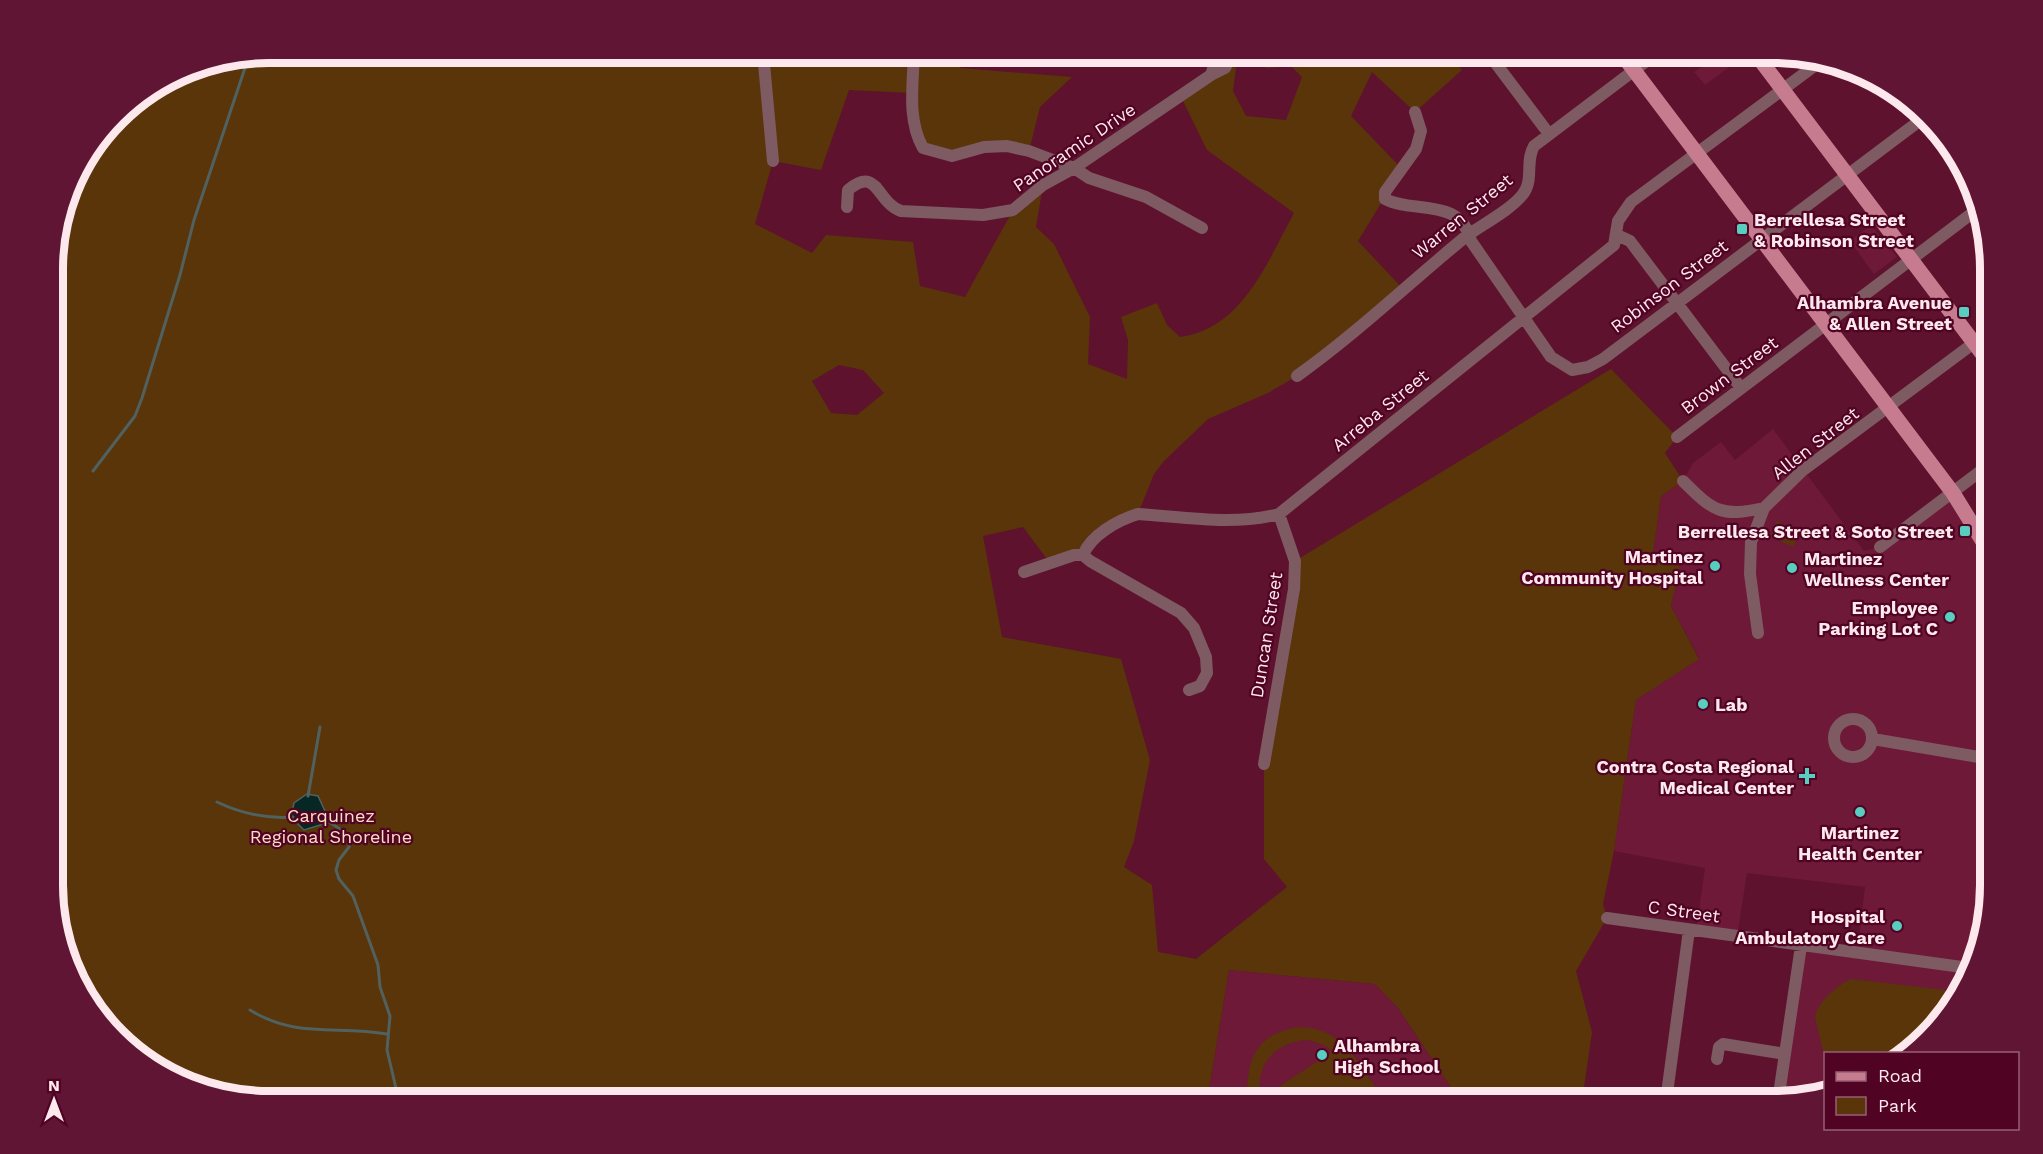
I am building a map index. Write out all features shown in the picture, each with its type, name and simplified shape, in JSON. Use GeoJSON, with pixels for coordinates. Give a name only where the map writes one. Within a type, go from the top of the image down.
{"type":"FeatureCollection","features":[{"type":"Feature","properties":{"kind":"main road"},"geometry":{"type":"LineString","coordinates":[[1629,63],[1953,493],[1980,537]]}},
{"type":"Feature","properties":{"kind":"main road"},"geometry":{"type":"LineString","coordinates":[[1763,63],[1980,351]]}},
{"type":"Feature","properties":{"kind":"street"},"geometry":{"type":"LineString","coordinates":[[764,63],[773,160]]}},
{"type":"Feature","properties":{"kind":"street"},"geometry":{"type":"LineString","coordinates":[[914,63],[914,133],[923,148],[952,156],[984,147],[1007,146],[1029,151],[1074,168],[1089,178],[1146,197],[1202,228]]}},
{"type":"Feature","properties":{"kind":"street"},"geometry":{"type":"LineString","coordinates":[[1211,75],[1215,63]]}},
{"type":"Feature","properties":{"kind":"street","name":"Panoramic Drive"},"geometry":{"type":"LineString","coordinates":[[847,207],[848,190],[858,181],[866,180],[872,183],[892,208],[901,211],[983,215],[1013,210],[1057,177],[1225,68],[1228,63]]}},
{"type":"Feature","properties":{"kind":"street"},"geometry":{"type":"LineString","coordinates":[[1496,63],[1549,134]]}},
{"type":"Feature","properties":{"kind":"street","name":"Warren Street"},"geometry":{"type":"LineString","coordinates":[[1296,376],[1343,342],[1469,234],[1522,196],[1528,186],[1529,155],[1534,146],[1643,63]]}},
{"type":"Feature","properties":{"kind":"street","name":"Arreba Street"},"geometry":{"type":"LineString","coordinates":[[1083,555],[1087,546],[1100,535],[1124,518],[1138,514],[1234,521],[1253,520],[1279,514],[1614,245],[1622,213],[1631,202],[1813,67]]}},
{"type":"Feature","properties":{"kind":"street","name":"Robinson Street"},"geometry":{"type":"LineString","coordinates":[[1414,112],[1421,131],[1416,149],[1386,192],[1385,199],[1451,214],[1467,226],[1471,241],[1523,319],[1551,357],[1572,370],[1588,367],[1603,359],[1918,122]]}},
{"type":"Feature","properties":{"kind":"street"},"geometry":{"type":"LineString","coordinates":[[1055,161],[1059,169],[1057,177]]}},
{"type":"Feature","properties":{"kind":"street","name":"Brown Street"},"geometry":{"type":"LineString","coordinates":[[1677,437],[1972,213]]}},
{"type":"Feature","properties":{"kind":"street"},"geometry":{"type":"LineString","coordinates":[[1617,235],[1630,241],[1741,388]]}},
{"type":"Feature","properties":{"kind":"street","name":"Allen Street"},"geometry":{"type":"LineString","coordinates":[[1758,633],[1750,574],[1751,542],[1764,508],[1802,471],[1890,408],[1980,338]]}},
{"type":"Feature","properties":{"kind":"street"},"geometry":{"type":"LineString","coordinates":[[1880,547],[1980,472]]}},
{"type":"Feature","properties":{"kind":"street"},"geometry":{"type":"LineString","coordinates":[[1683,481],[1709,507],[1738,513],[1764,508]]}},
{"type":"Feature","properties":{"kind":"street","name":"Duncan Street"},"geometry":{"type":"LineString","coordinates":[[1264,764],[1294,589],[1295,561],[1279,514]]}},
{"type":"Feature","properties":{"kind":"street"},"geometry":{"type":"LineString","coordinates":[[1024,572],[1074,555],[1083,555],[1181,613],[1194,628],[1206,657],[1207,673],[1200,686],[1189,690]]}},
{"type":"Feature","properties":{"kind":"street"},"geometry":{"type":"LineString","coordinates":[[1873,739],[1980,757]]}},
{"type":"Feature","properties":{"kind":"street","name":"C Street"},"geometry":{"type":"LineString","coordinates":[[1607,918],[1963,967]]}},
{"type":"Feature","properties":{"kind":"street"},"geometry":{"type":"LineString","coordinates":[[1667,1091],[1689,930]]}},
{"type":"Feature","properties":{"kind":"street"},"geometry":{"type":"LineString","coordinates":[[1779,1091],[1801,946]]}},
{"type":"Feature","properties":{"kind":"street"},"geometry":{"type":"LineString","coordinates":[[1717,1059],[1719,1047],[1723,1044],[1785,1054]]}},
{"type":"Feature","properties":{"kind":"shaded area"},"geometry":{"type":"Polygon","coordinates":[[[1707,63],[1735,63],[1705,85],[1694,72],[1707,63]]]}},
{"type":"Feature","properties":{"kind":"shaded area"},"geometry":{"type":"Polygon","coordinates":[[[1871,225],[1897,257],[1874,274],[1850,241],[1871,225]]]}},
{"type":"Feature","properties":{"kind":"shaded area","name":"Contra Costa Regional Medical Center"},"geometry":{"type":"Polygon","coordinates":[[[1773,429],[1864,551],[1880,547],[1953,493],[1980,537],[1980,899],[1969,951],[1959,976],[1944,1001],[1830,1052],[1824,1052],[1824,1084],[1788,1091],[1779,1091],[1801,946],[1857,954],[1865,887],[1747,873],[1737,937],[1696,931],[1705,868],[1614,851],[1636,700],[1699,658],[1671,606],[1680,566],[1652,561],[1661,496],[1683,481],[1693,463],[1721,442],[1735,460],[1773,429]]]}},
{"type":"Feature","properties":{"kind":"shaded area","name":"Alhambra High School"},"geometry":{"type":"Polygon","coordinates":[[[1229,970],[1375,984],[1398,1008],[1453,1091],[1209,1091],[1229,970]]]}},
{"type":"Feature","properties":{"kind":"green space","name":"Carquinez Regional Shoreline"},"geometry":{"type":"Polygon","coordinates":[[[255,63],[960,63],[960,68],[1072,77],[1040,107],[1029,151],[966,153],[923,148],[913,93],[849,90],[821,170],[773,161],[755,224],[812,253],[826,235],[913,242],[920,286],[965,297],[1013,210],[1043,185],[1036,227],[1054,244],[1090,317],[1088,364],[1127,379],[1128,340],[1121,317],[1157,303],[1167,325],[1180,337],[1202,331],[1221,321],[1237,307],[1263,271],[1294,213],[1207,150],[1180,95],[1225,68],[1236,67],[1233,91],[1246,116],[1286,120],[1302,77],[1291,66],[1266,68],[1263,63],[1456,63],[1462,70],[1415,112],[1372,72],[1351,116],[1402,169],[1358,241],[1403,289],[1297,376],[1268,393],[1208,419],[1164,461],[1154,474],[1138,514],[1087,546],[1050,563],[1023,527],[983,536],[1002,637],[1121,659],[1150,760],[1134,841],[1124,867],[1152,885],[1158,952],[1196,959],[1287,887],[1264,859],[1264,764],[1295,561],[1611,369],[1677,437],[1665,453],[1683,481],[1661,496],[1652,561],[1680,566],[1671,606],[1699,659],[1636,700],[1614,851],[1603,904],[1607,918],[1576,971],[1592,1032],[1583,1091],[1453,1091],[1398,1008],[1375,984],[1229,970],[1209,1091],[269,1091],[215,1084],[190,1075],[143,1049],[105,1011],[84,976],[67,926],[63,885],[63,269],[70,215],[79,190],[98,154],[133,114],[178,84],[228,67],[255,63]],[[839,365],[812,381],[831,413],[857,415],[884,393],[863,370],[839,365]]]}},
{"type":"Feature","properties":{"kind":"green space"},"geometry":{"type":"Polygon","coordinates":[[[1777,521],[1800,532],[1793,547],[1770,536],[1777,521]]]}},
{"type":"Feature","properties":{"kind":"green space"},"geometry":{"type":"Polygon","coordinates":[[[1851,979],[1950,991],[1929,1021],[1894,1052],[1824,1052],[1824,1056],[1815,1017],[1820,1005],[1840,985],[1851,979]]]}},
{"type":"Feature","properties":{"kind":"green space"},"geometry":{"type":"Polygon","coordinates":[[[1300,1027],[1316,1029],[1329,1034],[1351,1052],[1378,1091],[1273,1091],[1333,1051],[1309,1040],[1297,1041],[1277,1050],[1264,1066],[1261,1075],[1261,1091],[1247,1091],[1251,1062],[1263,1043],[1272,1036],[1300,1027]]]}},
{"type":"Feature","properties":{"kind":"water"},"geometry":{"type":"Polygon","coordinates":[[[307,794],[318,796],[330,822],[304,830],[291,817],[294,803],[307,794]]]}},
{"type":"Feature","properties":{"kind":"waterway"},"geometry":{"type":"LineString","coordinates":[[93,471],[135,416],[142,398],[180,275],[194,220],[246,64]]}},
{"type":"Feature","properties":{"kind":"waterway"},"geometry":{"type":"LineString","coordinates":[[308,796],[320,727]]}},
{"type":"Feature","properties":{"kind":"waterway"},"geometry":{"type":"LineString","coordinates":[[217,802],[254,815],[293,817]]}},
{"type":"Feature","properties":{"kind":"waterway"},"geometry":{"type":"LineString","coordinates":[[328,821],[350,836],[349,847],[339,860],[336,870],[339,879],[353,896],[378,965],[380,987],[390,1016],[387,1050],[397,1091]]}},
{"type":"Feature","properties":{"kind":"waterway"},"geometry":{"type":"LineString","coordinates":[[250,1010],[267,1019],[301,1028],[387,1034]]}},
{"type":"Feature","properties":{"kind":"place","name":"Berrellesa Street & Robinson Street"},"geometry":{"type":"Point","coordinates":[1742,229]}},
{"type":"Feature","properties":{"kind":"place","name":"Alhambra Avenue & Allen Street"},"geometry":{"type":"Point","coordinates":[1964,312]}},
{"type":"Feature","properties":{"kind":"place","name":"Berrellesa Street & Soto Street"},"geometry":{"type":"Point","coordinates":[1965,531]}},
{"type":"Feature","properties":{"kind":"place","name":"Martinez Community Hospital"},"geometry":{"type":"Point","coordinates":[1715,566]}},
{"type":"Feature","properties":{"kind":"place","name":"Martinez Wellness Center"},"geometry":{"type":"Point","coordinates":[1792,568]}},
{"type":"Feature","properties":{"kind":"place","name":"Employee Parking Lot C"},"geometry":{"type":"Point","coordinates":[1950,617]}},
{"type":"Feature","properties":{"kind":"place","name":"Lab"},"geometry":{"type":"Point","coordinates":[1703,704]}},
{"type":"Feature","properties":{"kind":"place","name":"Contra Costa Regional Medical Center"},"geometry":{"type":"Point","coordinates":[1807,776]}},
{"type":"Feature","properties":{"kind":"place","name":"Martinez Health Center"},"geometry":{"type":"Point","coordinates":[1860,812]}},
{"type":"Feature","properties":{"kind":"place","name":"Hospital Ambulatory Care"},"geometry":{"type":"Point","coordinates":[1897,926]}},
{"type":"Feature","properties":{"kind":"place","name":"Alhambra High School"},"geometry":{"type":"Point","coordinates":[1322,1055]}}]}
